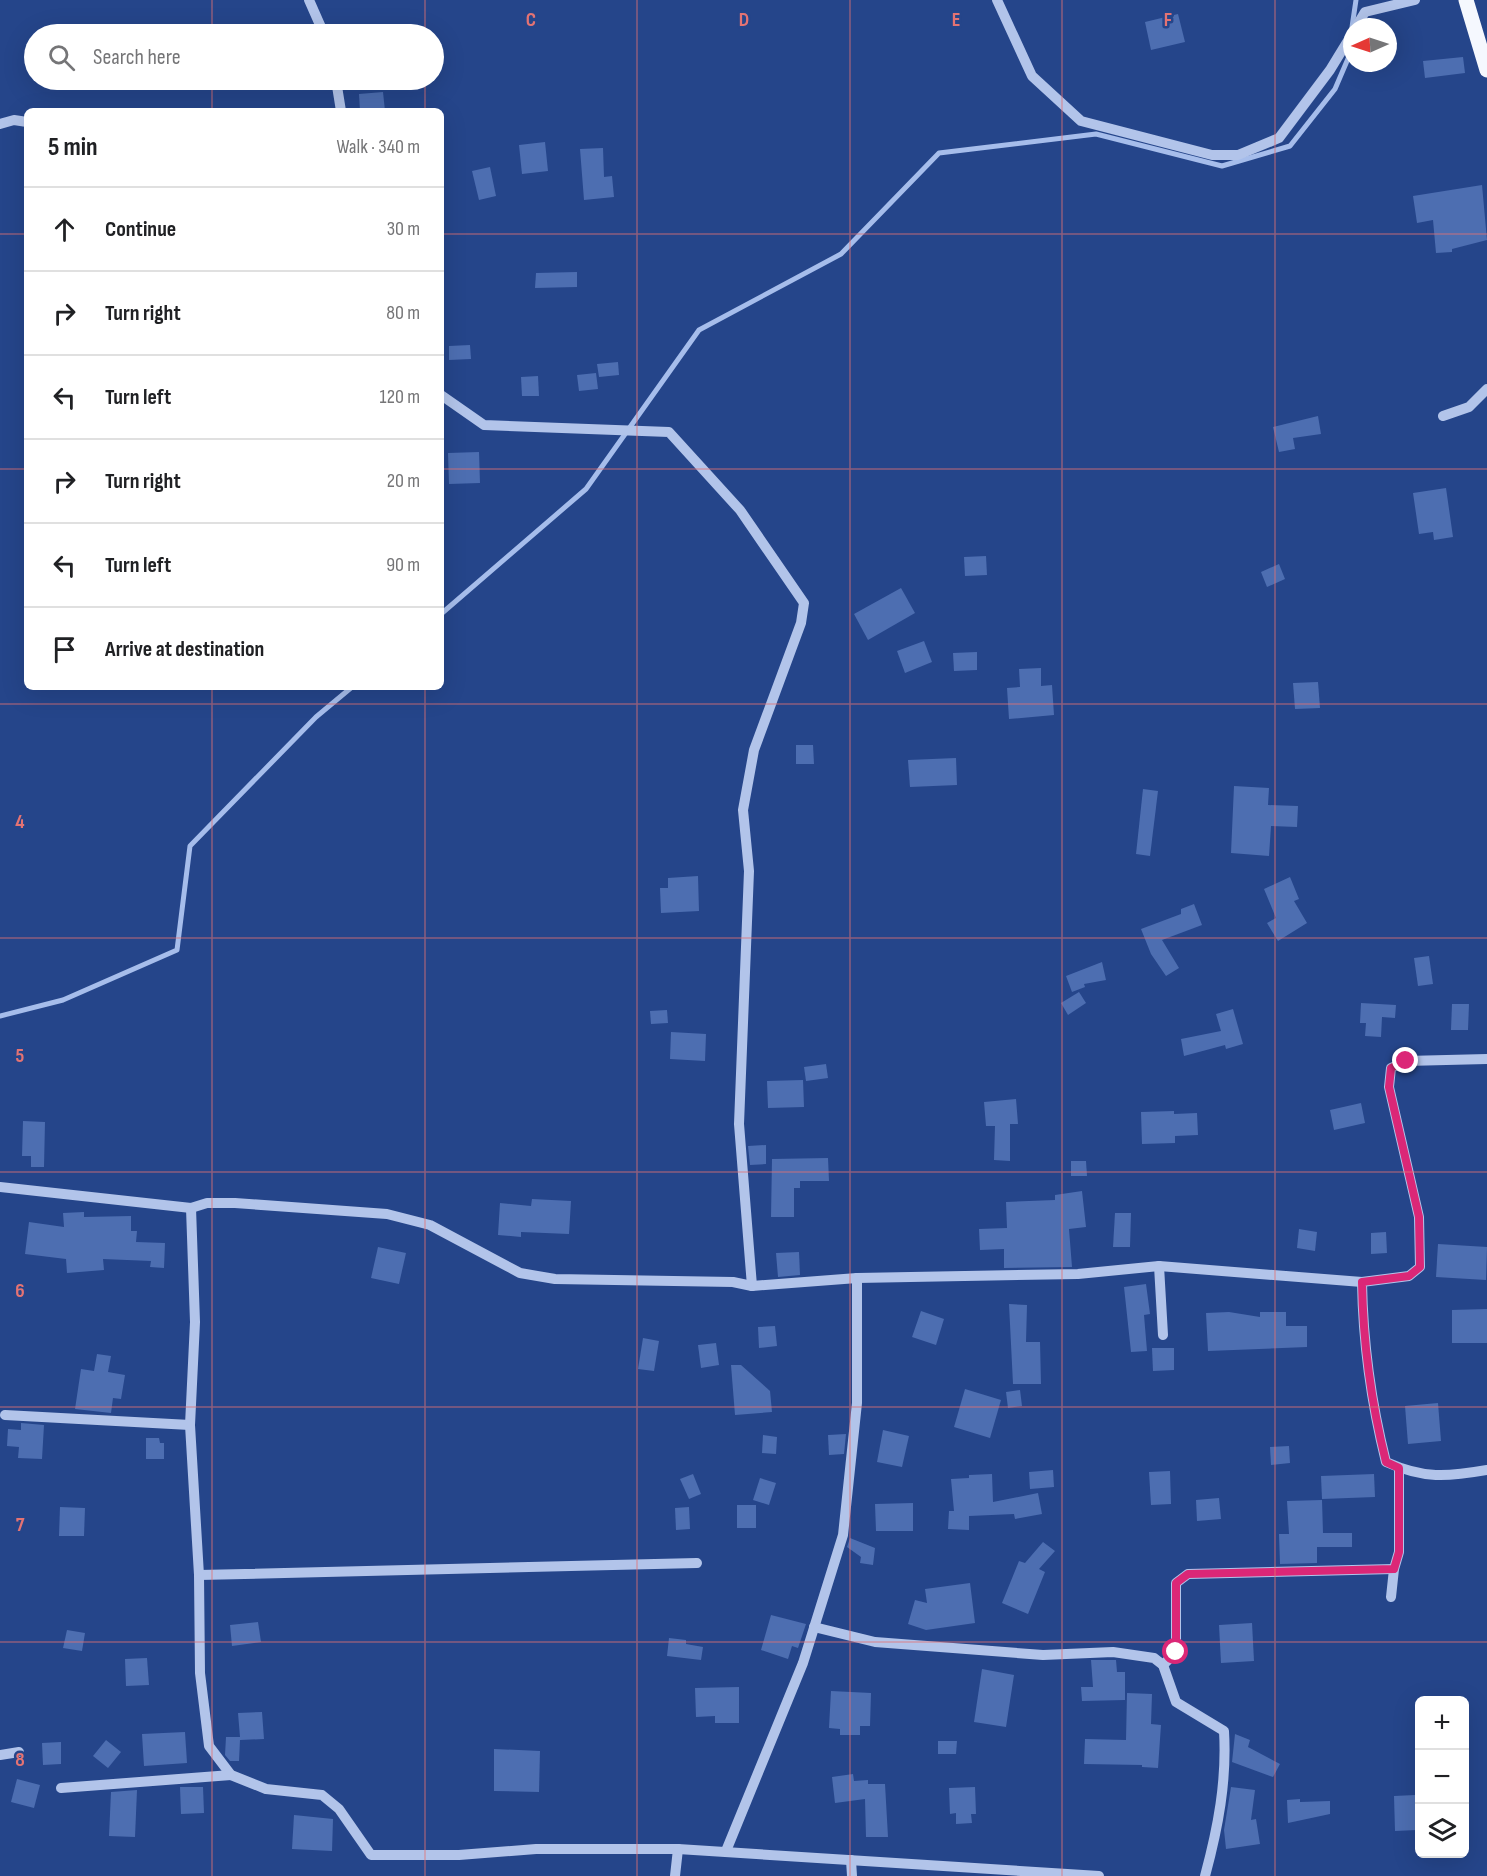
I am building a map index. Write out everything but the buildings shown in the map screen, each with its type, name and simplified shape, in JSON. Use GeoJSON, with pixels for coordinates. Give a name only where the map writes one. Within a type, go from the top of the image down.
{"type":"FeatureCollection","features":[{"type":"Feature","properties":{"kind":"main road"},"geometry":{"type":"LineString","coordinates":[[1466,0],[1487,70]]}},
{"type":"Feature","properties":{"kind":"street"},"geometry":{"type":"LineString","coordinates":[[309,0],[320,24]]}},
{"type":"Feature","properties":{"kind":"street"},"geometry":{"type":"LineString","coordinates":[[997,0],[1032,76],[1081,121],[1212,155],[1238,155],[1279,138],[1330,70],[1343,49]]}},
{"type":"Feature","properties":{"kind":"street"},"geometry":{"type":"LineString","coordinates":[[1361,18],[1365,12],[1415,0]]}},
{"type":"Feature","properties":{"kind":"street"},"geometry":{"type":"LineString","coordinates":[[338,90],[341,108]]}},
{"type":"Feature","properties":{"kind":"street"},"geometry":{"type":"LineString","coordinates":[[0,124],[14,120],[24,122]]}},
{"type":"Feature","properties":{"kind":"street"},"geometry":{"type":"LineString","coordinates":[[1443,416],[1469,406],[1487,389]]}},
{"type":"Feature","properties":{"kind":"street"},"geometry":{"type":"LineString","coordinates":[[444,397],[484,425],[669,432],[740,510],[804,603],[801,623],[754,750],[743,810],[749,871],[739,1124],[752,1286]]}},
{"type":"Feature","properties":{"kind":"street"},"geometry":{"type":"LineString","coordinates":[[0,1187],[191,1208],[207,1203],[235,1203],[387,1214],[430,1225],[520,1273],[555,1278],[733,1282],[752,1286],[857,1278],[1077,1274],[1159,1266],[1362,1282],[1409,1276],[1420,1267],[1419,1217],[1389,1087],[1391,1068],[1406,1061],[1487,1059]]}},
{"type":"Feature","properties":{"kind":"street"},"geometry":{"type":"LineString","coordinates":[[191,1208],[195,1322],[190,1425],[198,1575],[200,1673],[209,1746],[231,1775]]}},
{"type":"Feature","properties":{"kind":"street"},"geometry":{"type":"LineString","coordinates":[[1159,1266],[1163,1335]]}},
{"type":"Feature","properties":{"kind":"street"},"geometry":{"type":"LineString","coordinates":[[726,1851],[803,1663],[843,1535],[857,1403],[857,1278]]}},
{"type":"Feature","properties":{"kind":"street"},"geometry":{"type":"LineString","coordinates":[[1362,1282],[1363,1332],[1373,1409],[1386,1462],[1411,1473],[1447,1477],[1487,1470]]}},
{"type":"Feature","properties":{"kind":"street"},"geometry":{"type":"LineString","coordinates":[[5,1415],[190,1425]]}},
{"type":"Feature","properties":{"kind":"street"},"geometry":{"type":"LineString","coordinates":[[1391,1598],[1394,1569],[1399,1552],[1399,1468]]}},
{"type":"Feature","properties":{"kind":"street"},"geometry":{"type":"LineString","coordinates":[[198,1575],[697,1563]]}},
{"type":"Feature","properties":{"kind":"street"},"geometry":{"type":"LineString","coordinates":[[1162,1665],[1176,1652],[1176,1583],[1188,1574],[1394,1569]]}},
{"type":"Feature","properties":{"kind":"street"},"geometry":{"type":"LineString","coordinates":[[814,1627],[875,1642],[1043,1655],[1113,1652],[1154,1658],[1162,1665],[1176,1702],[1224,1731],[1226,1766],[1216,1834],[1205,1876]]}},
{"type":"Feature","properties":{"kind":"street"},"geometry":{"type":"LineString","coordinates":[[0,1755],[19,1752]]}},
{"type":"Feature","properties":{"kind":"street"},"geometry":{"type":"LineString","coordinates":[[61,1788],[231,1775],[266,1789],[322,1795],[339,1809],[372,1855],[459,1855],[536,1849],[678,1849],[1100,1876]]}},
{"type":"Feature","properties":{"kind":"street"},"geometry":{"type":"LineString","coordinates":[[675,1876],[678,1849]]}},
{"type":"Feature","properties":{"kind":"street"},"geometry":{"type":"LineString","coordinates":[[851,1860],[852,1876]]}},
{"type":"Feature","properties":{"kind":"waterway"},"geometry":{"type":"LineString","coordinates":[[1353,18],[1356,0]]}},
{"type":"Feature","properties":{"kind":"waterway"},"geometry":{"type":"LineString","coordinates":[[444,611],[586,489],[699,330],[841,254],[939,153],[1096,134],[1222,166],[1290,146],[1335,89],[1343,70]]}},
{"type":"Feature","properties":{"kind":"waterway"},"geometry":{"type":"LineString","coordinates":[[0,1016],[63,1000],[177,950],[190,846],[316,717],[348,690]]}},
{"type":"Feature","properties":{"kind":"route"},"geometry":{"type":"LineString","coordinates":[[1176,1652],[1176,1583],[1188,1574],[1394,1569],[1399,1552],[1399,1468],[1386,1462],[1373,1409],[1363,1332],[1362,1282],[1409,1276],[1420,1267],[1422,1248],[1419,1217],[1389,1087],[1391,1068],[1406,1061]]}}]}
